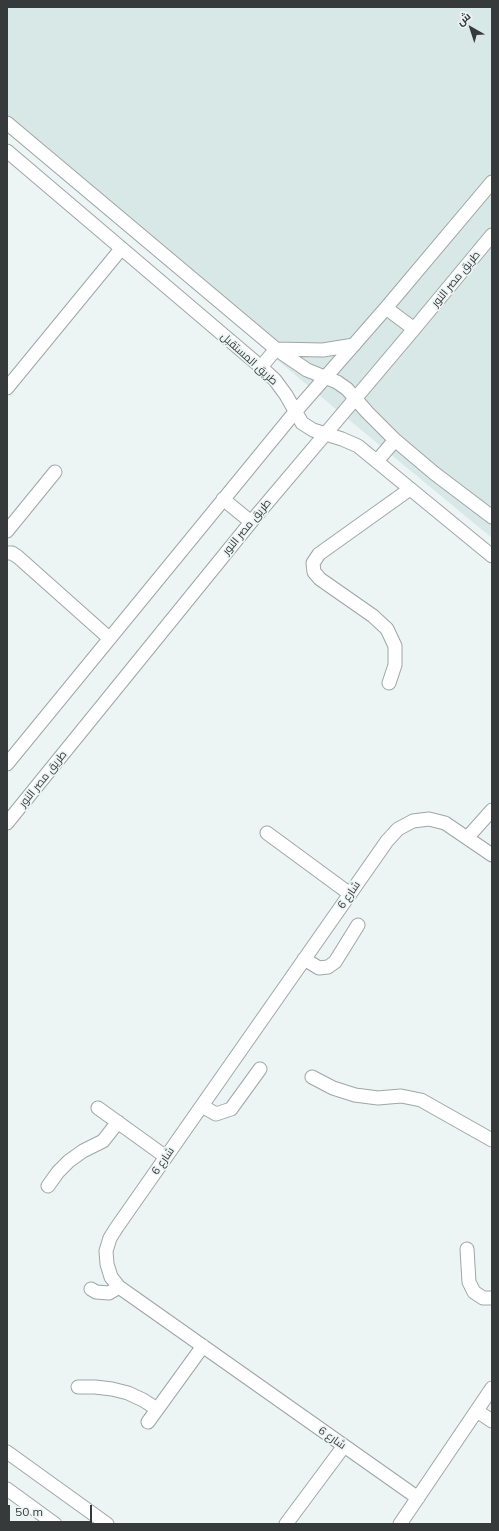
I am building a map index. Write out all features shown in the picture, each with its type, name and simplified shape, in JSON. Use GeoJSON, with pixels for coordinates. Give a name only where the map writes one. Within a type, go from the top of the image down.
{"type":"FeatureCollection","features":[{"type":"Feature","properties":{"kind":"street"},"geometry":{"type":"LineString","coordinates":[[7,123],[276,349],[307,370],[337,382],[347,389],[395,440],[434,474],[492,517]]}},
{"type":"Feature","properties":{"kind":"street","name":"طريق المستقبل"},"geometry":{"type":"LineString","coordinates":[[7,151],[261,367],[286,395],[302,423],[313,430],[342,439],[358,446],[492,556]]}},
{"type":"Feature","properties":{"kind":"street"},"geometry":{"type":"LineString","coordinates":[[7,764],[222,499],[492,182]]}},
{"type":"Feature","properties":{"kind":"street","name":"طريق مصر النور"},"geometry":{"type":"LineString","coordinates":[[7,823],[251,522],[492,235]]}},
{"type":"Feature","properties":{"kind":"street"},"geometry":{"type":"LineString","coordinates":[[7,388],[121,249]]}},
{"type":"Feature","properties":{"kind":"street"},"geometry":{"type":"LineString","coordinates":[[386,308],[414,329]]}},
{"type":"Feature","properties":{"kind":"street"},"geometry":{"type":"LineString","coordinates":[[276,349],[323,350],[354,345]]}},
{"type":"Feature","properties":{"kind":"street"},"geometry":{"type":"LineString","coordinates":[[261,367],[276,349]]}},
{"type":"Feature","properties":{"kind":"street"},"geometry":{"type":"LineString","coordinates":[[377,461],[395,440]]}},
{"type":"Feature","properties":{"kind":"street"},"geometry":{"type":"LineString","coordinates":[[7,530],[55,472]]}},
{"type":"Feature","properties":{"kind":"street"},"geometry":{"type":"LineString","coordinates":[[389,683],[396,665],[395,646],[387,629],[373,616],[320,579],[314,572],[313,563],[319,554],[410,489]]}},
{"type":"Feature","properties":{"kind":"street"},"geometry":{"type":"LineString","coordinates":[[222,499],[251,522]]}},
{"type":"Feature","properties":{"kind":"street"},"geometry":{"type":"LineString","coordinates":[[7,553],[12,553],[18,557],[109,638]]}},
{"type":"Feature","properties":{"kind":"street"},"geometry":{"type":"LineString","coordinates":[[466,838],[492,810]]}},
{"type":"Feature","properties":{"kind":"street","name":"شارع 6"},"geometry":{"type":"LineString","coordinates":[[418,1498],[120,1287],[111,1277],[107,1264],[106,1251],[110,1238],[166,1157],[387,841],[398,829],[413,821],[429,819],[445,823],[492,855]]}},
{"type":"Feature","properties":{"kind":"street"},"geometry":{"type":"LineString","coordinates":[[267,833],[350,894]]}},
{"type":"Feature","properties":{"kind":"street"},"geometry":{"type":"LineString","coordinates":[[304,959],[319,968],[328,967],[335,962],[358,925]]}},
{"type":"Feature","properties":{"kind":"street"},"geometry":{"type":"LineString","coordinates":[[202,1106],[216,1114],[231,1110],[260,1069]]}},
{"type":"Feature","properties":{"kind":"street"},"geometry":{"type":"LineString","coordinates":[[312,1077],[333,1088],[355,1095],[378,1098],[401,1096],[421,1100],[492,1140]]}},
{"type":"Feature","properties":{"kind":"street"},"geometry":{"type":"LineString","coordinates":[[98,1108],[166,1157]]}},
{"type":"Feature","properties":{"kind":"street"},"geometry":{"type":"LineString","coordinates":[[48,1186],[69,1160],[103,1141],[118,1122]]}},
{"type":"Feature","properties":{"kind":"street"},"geometry":{"type":"LineString","coordinates":[[467,1249],[469,1282],[474,1292],[483,1298],[492,1298]]}},
{"type":"Feature","properties":{"kind":"street"},"geometry":{"type":"LineString","coordinates":[[91,1289],[96,1292],[109,1293],[120,1287]]}},
{"type":"Feature","properties":{"kind":"street"},"geometry":{"type":"LineString","coordinates":[[148,1422],[203,1346]]}},
{"type":"Feature","properties":{"kind":"street"},"geometry":{"type":"LineString","coordinates":[[78,1387],[112,1389],[133,1396],[157,1409]]}},
{"type":"Feature","properties":{"kind":"street"},"geometry":{"type":"LineString","coordinates":[[400,1524],[492,1388]]}},
{"type":"Feature","properties":{"kind":"street"},"geometry":{"type":"LineString","coordinates":[[477,1411],[492,1421]]}},
{"type":"Feature","properties":{"kind":"street"},"geometry":{"type":"LineString","coordinates":[[286,1524],[344,1446]]}},
{"type":"Feature","properties":{"kind":"street"},"geometry":{"type":"LineString","coordinates":[[7,1452],[106,1524]]}},
{"type":"Feature","properties":{"kind":"street"},"geometry":{"type":"LineString","coordinates":[[7,1489],[55,1524]]}},
{"type":"Feature","properties":{"kind":"shaded area"},"geometry":{"type":"Polygon","coordinates":[[[7,7],[492,7],[492,538],[7,133],[7,7]]]}}]}
